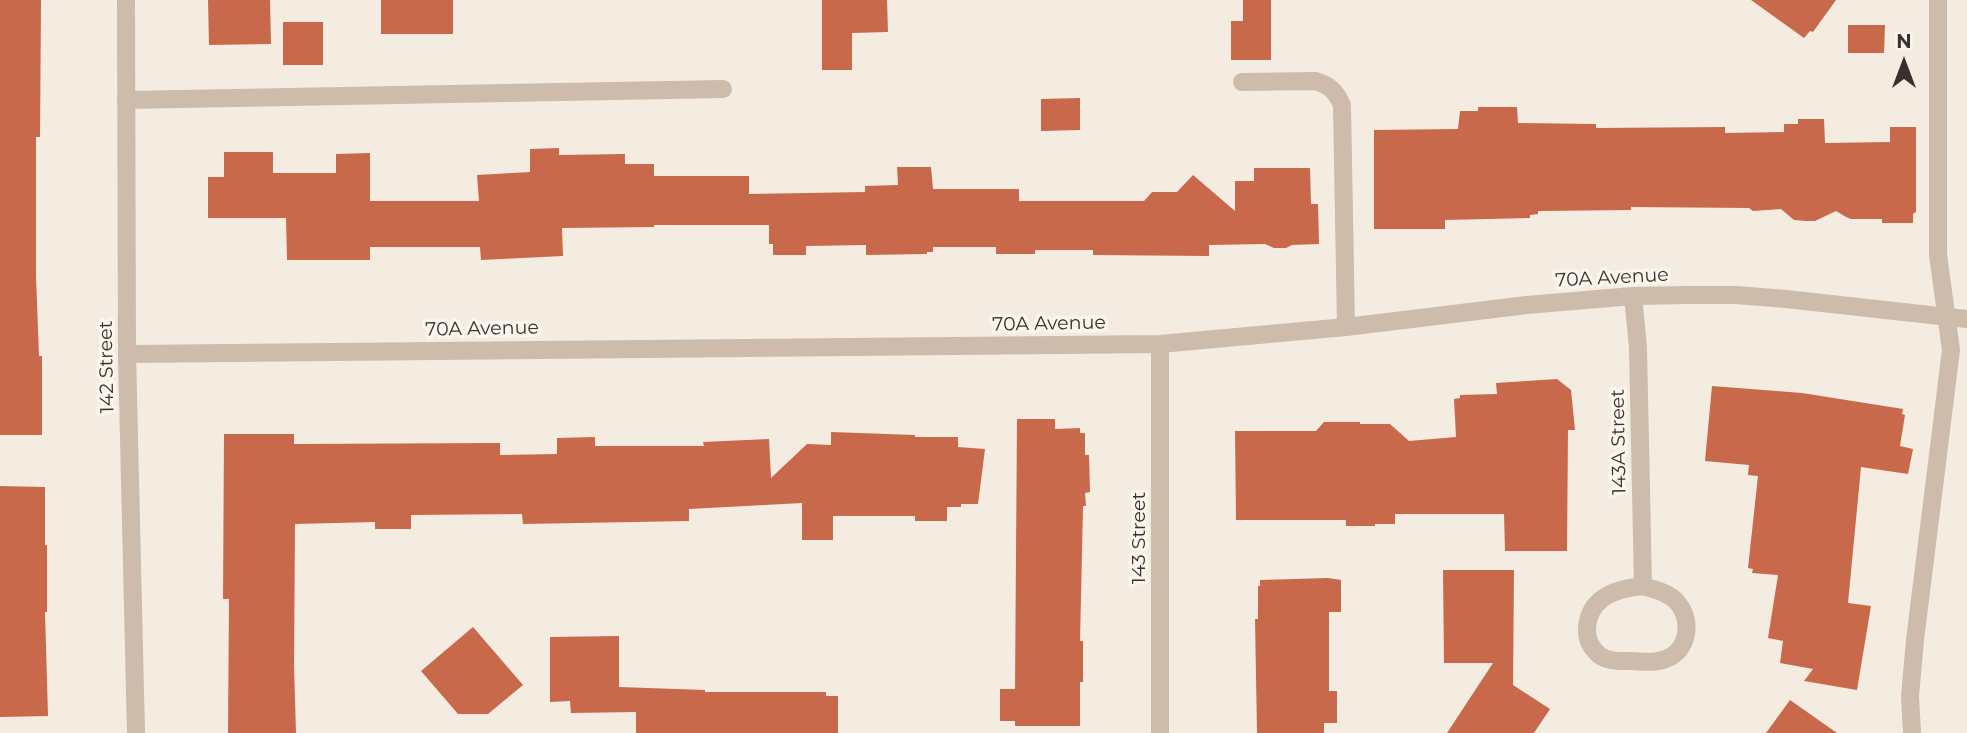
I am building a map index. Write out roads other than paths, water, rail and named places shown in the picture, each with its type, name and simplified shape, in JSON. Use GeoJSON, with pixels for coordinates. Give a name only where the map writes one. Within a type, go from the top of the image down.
{"type":"FeatureCollection","features":[{"type":"Feature","properties":{"kind":"street","name":"142 Street"},"geometry":{"type":"LineString","coordinates":[[126,0],[127,354],[136,733]]}},
{"type":"Feature","properties":{"kind":"street"},"geometry":{"type":"LineString","coordinates":[[1912,733],[1910,696],[1914,640],[1951,350],[1938,255],[1938,0]]}},
{"type":"Feature","properties":{"kind":"street"},"geometry":{"type":"LineString","coordinates":[[1242,82],[1315,81],[1336,92],[1342,105],[1346,327]]}},
{"type":"Feature","properties":{"kind":"street"},"geometry":{"type":"LineString","coordinates":[[127,100],[723,89]]}},
{"type":"Feature","properties":{"kind":"street","name":"70A Avenue"},"geometry":{"type":"LineString","coordinates":[[127,354],[1160,344],[1633,296],[1736,295],[1967,319]]}},
{"type":"Feature","properties":{"kind":"street","name":"143A Street"},"geometry":{"type":"LineString","coordinates":[[1633,296],[1638,347],[1643,586]]}},
{"type":"Feature","properties":{"kind":"street","name":"143 Street"},"geometry":{"type":"LineString","coordinates":[[1160,344],[1160,733]]}},
{"type":"Feature","properties":{"kind":"street"},"geometry":{"type":"LineString","coordinates":[[1643,586],[1662,592],[1676,603],[1683,614],[1687,637],[1671,657],[1658,661],[1615,661],[1604,658],[1595,652],[1588,641],[1588,619],[1602,598],[1621,589],[1643,586]]}}]}
